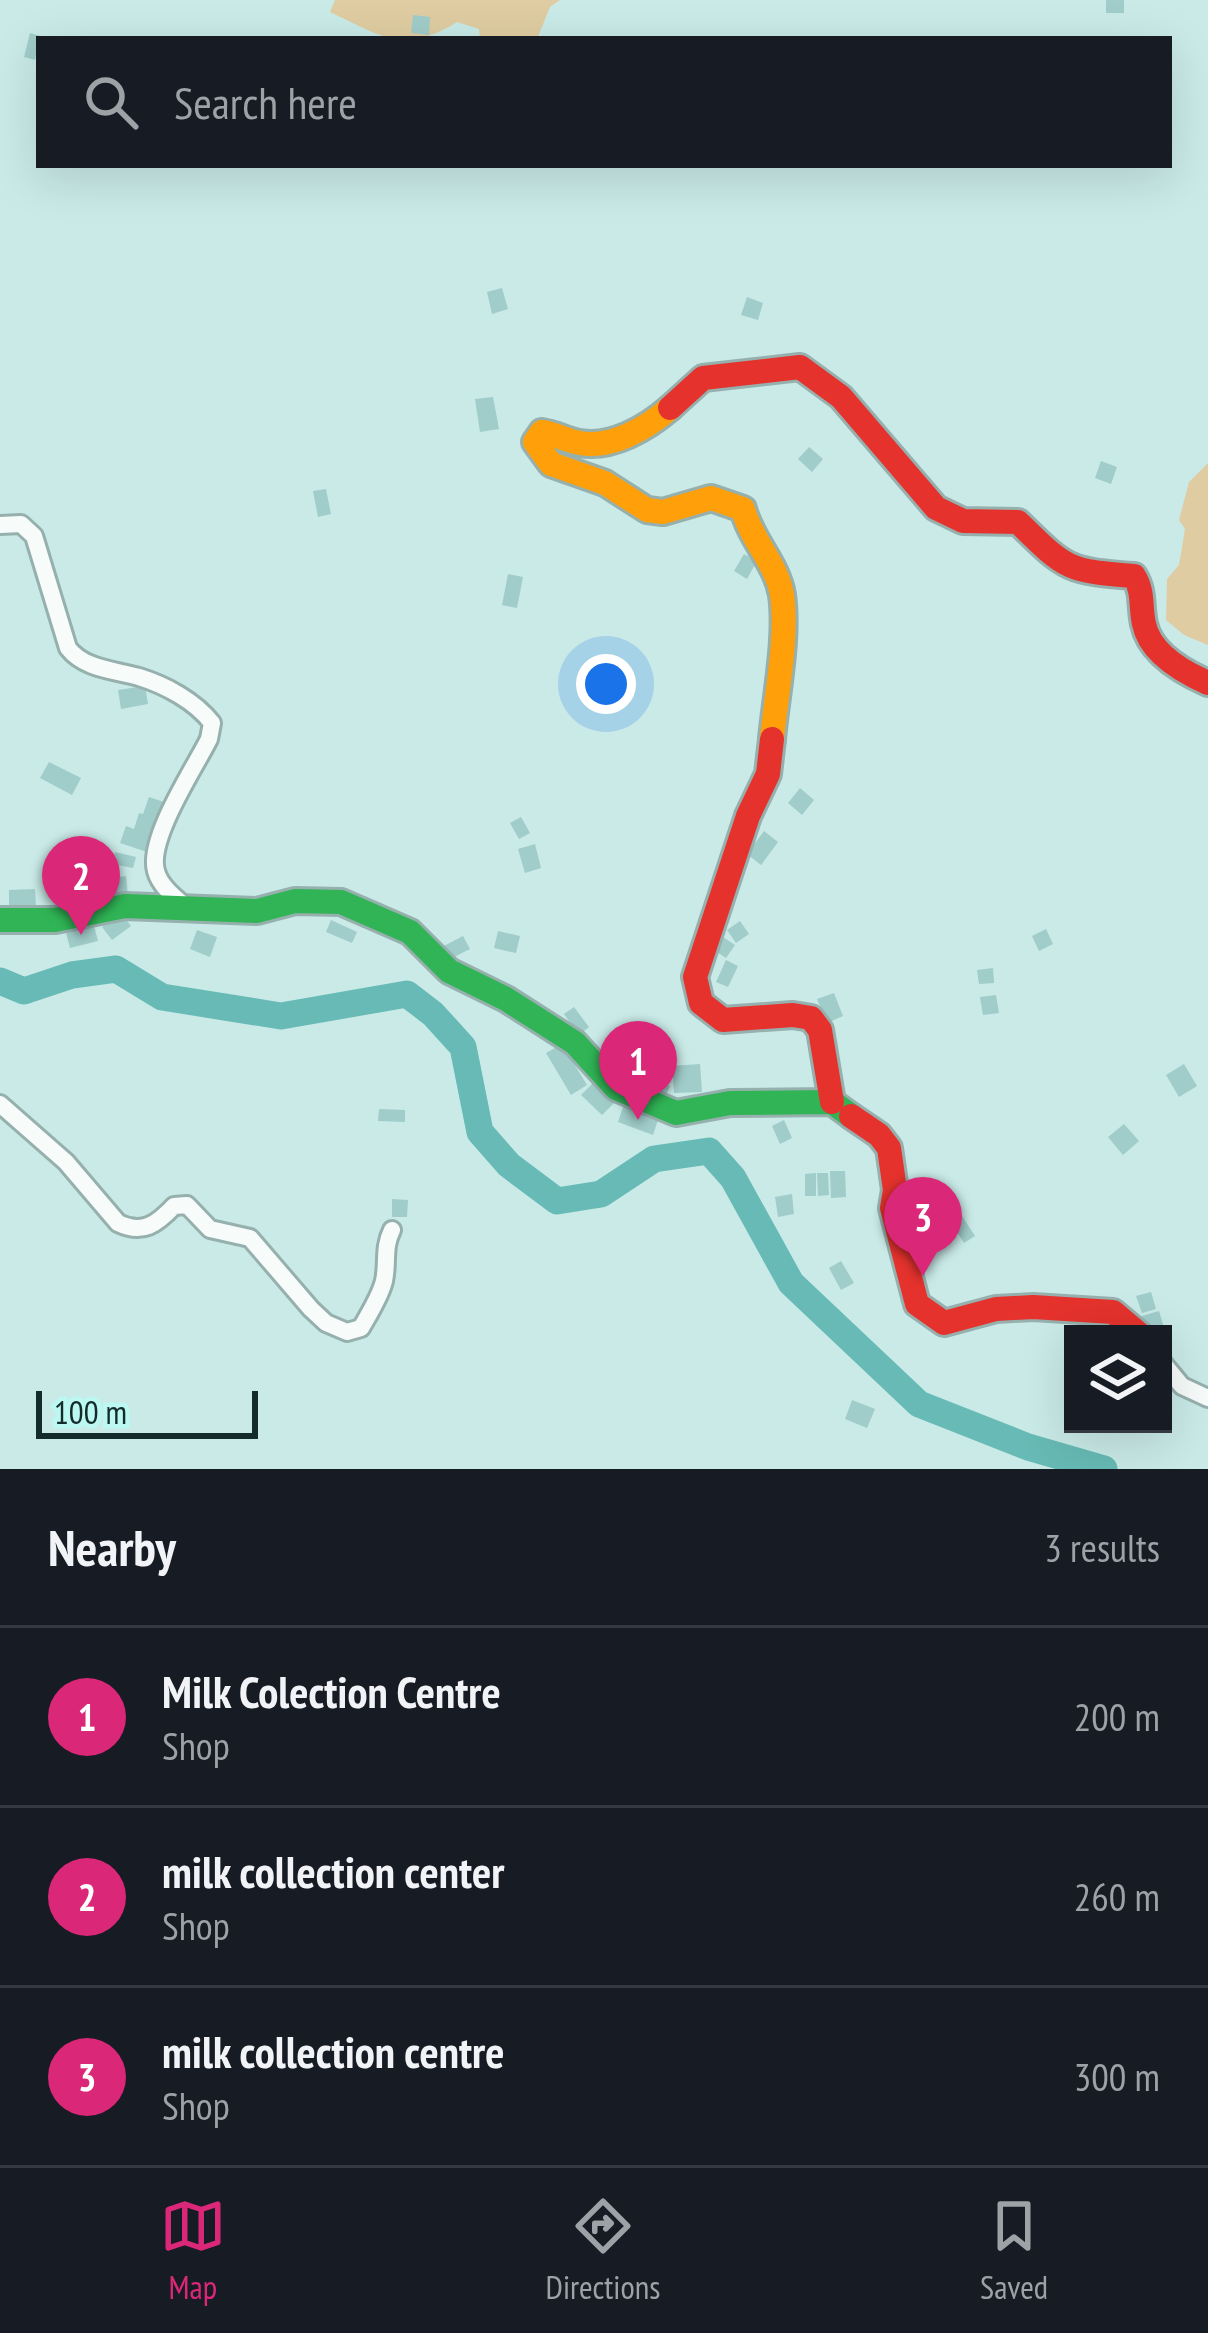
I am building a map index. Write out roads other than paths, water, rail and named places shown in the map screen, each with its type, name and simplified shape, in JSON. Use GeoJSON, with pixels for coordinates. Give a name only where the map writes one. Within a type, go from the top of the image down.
{"type":"FeatureCollection","features":[{"type":"Feature","properties":{"kind":"street"},"geometry":{"type":"LineString","coordinates":[[832,1102],[820,1030],[811,1018],[724,1020],[701,1003],[695,977],[748,816],[768,774],[783,615],[778,580],[748,528],[743,509],[734,503],[717,497],[702,499],[660,514],[640,507],[604,483],[553,465],[535,442],[542,432],[551,430],[576,443],[607,443],[653,423],[703,378],[800,367],[841,397],[926,498],[947,515],[963,521],[1018,522],[1062,565],[1090,574],[1134,576],[1142,585],[1149,640],[1187,673],[1208,682]]}},
{"type":"Feature","properties":{"kind":"street"},"geometry":{"type":"LineString","coordinates":[[0,525],[21,524],[34,536],[68,648],[77,659],[144,678],[202,710],[212,723],[157,845],[155,868],[166,890],[186,908]]}},
{"type":"Feature","properties":{"kind":"street"},"geometry":{"type":"LineString","coordinates":[[0,920],[55,920],[125,906],[257,911],[295,901],[323,900],[369,914],[410,932],[465,982],[506,999],[559,1032],[616,1088],[676,1113],[730,1103],[832,1102],[879,1135],[889,1148],[896,1190],[892,1208],[911,1288],[917,1304],[944,1323],[996,1309],[1034,1306],[1113,1312],[1128,1325]]}},
{"type":"Feature","properties":{"kind":"street"},"geometry":{"type":"LineString","coordinates":[[0,1104],[66,1162],[118,1222],[130,1228],[156,1225],[174,1206],[188,1205],[210,1229],[250,1238],[310,1309],[347,1332],[362,1328],[385,1279],[385,1245],[392,1230]]}},
{"type":"Feature","properties":{"kind":"street"},"geometry":{"type":"LineString","coordinates":[[1172,1373],[1182,1385],[1208,1399]]}},
{"type":"Feature","properties":{"kind":"waterway"},"geometry":{"type":"LineString","coordinates":[[0,981],[24,991],[72,975],[116,969],[162,997],[281,1016],[407,994],[463,1047],[480,1132],[509,1165],[557,1201],[601,1194],[654,1159],[709,1151],[733,1178],[791,1283],[919,1404],[1028,1447],[1104,1469]]}},
{"type":"Feature","properties":{"kind":"place","name":"milk collection center"},"geometry":{"type":"Point","coordinates":[81,935]}},
{"type":"Feature","properties":{"kind":"place","name":"Milk Colection Centre"},"geometry":{"type":"Point","coordinates":[638,1120]}},
{"type":"Feature","properties":{"kind":"place","name":"milk collection centre"},"geometry":{"type":"Point","coordinates":[923,1276]}}]}
